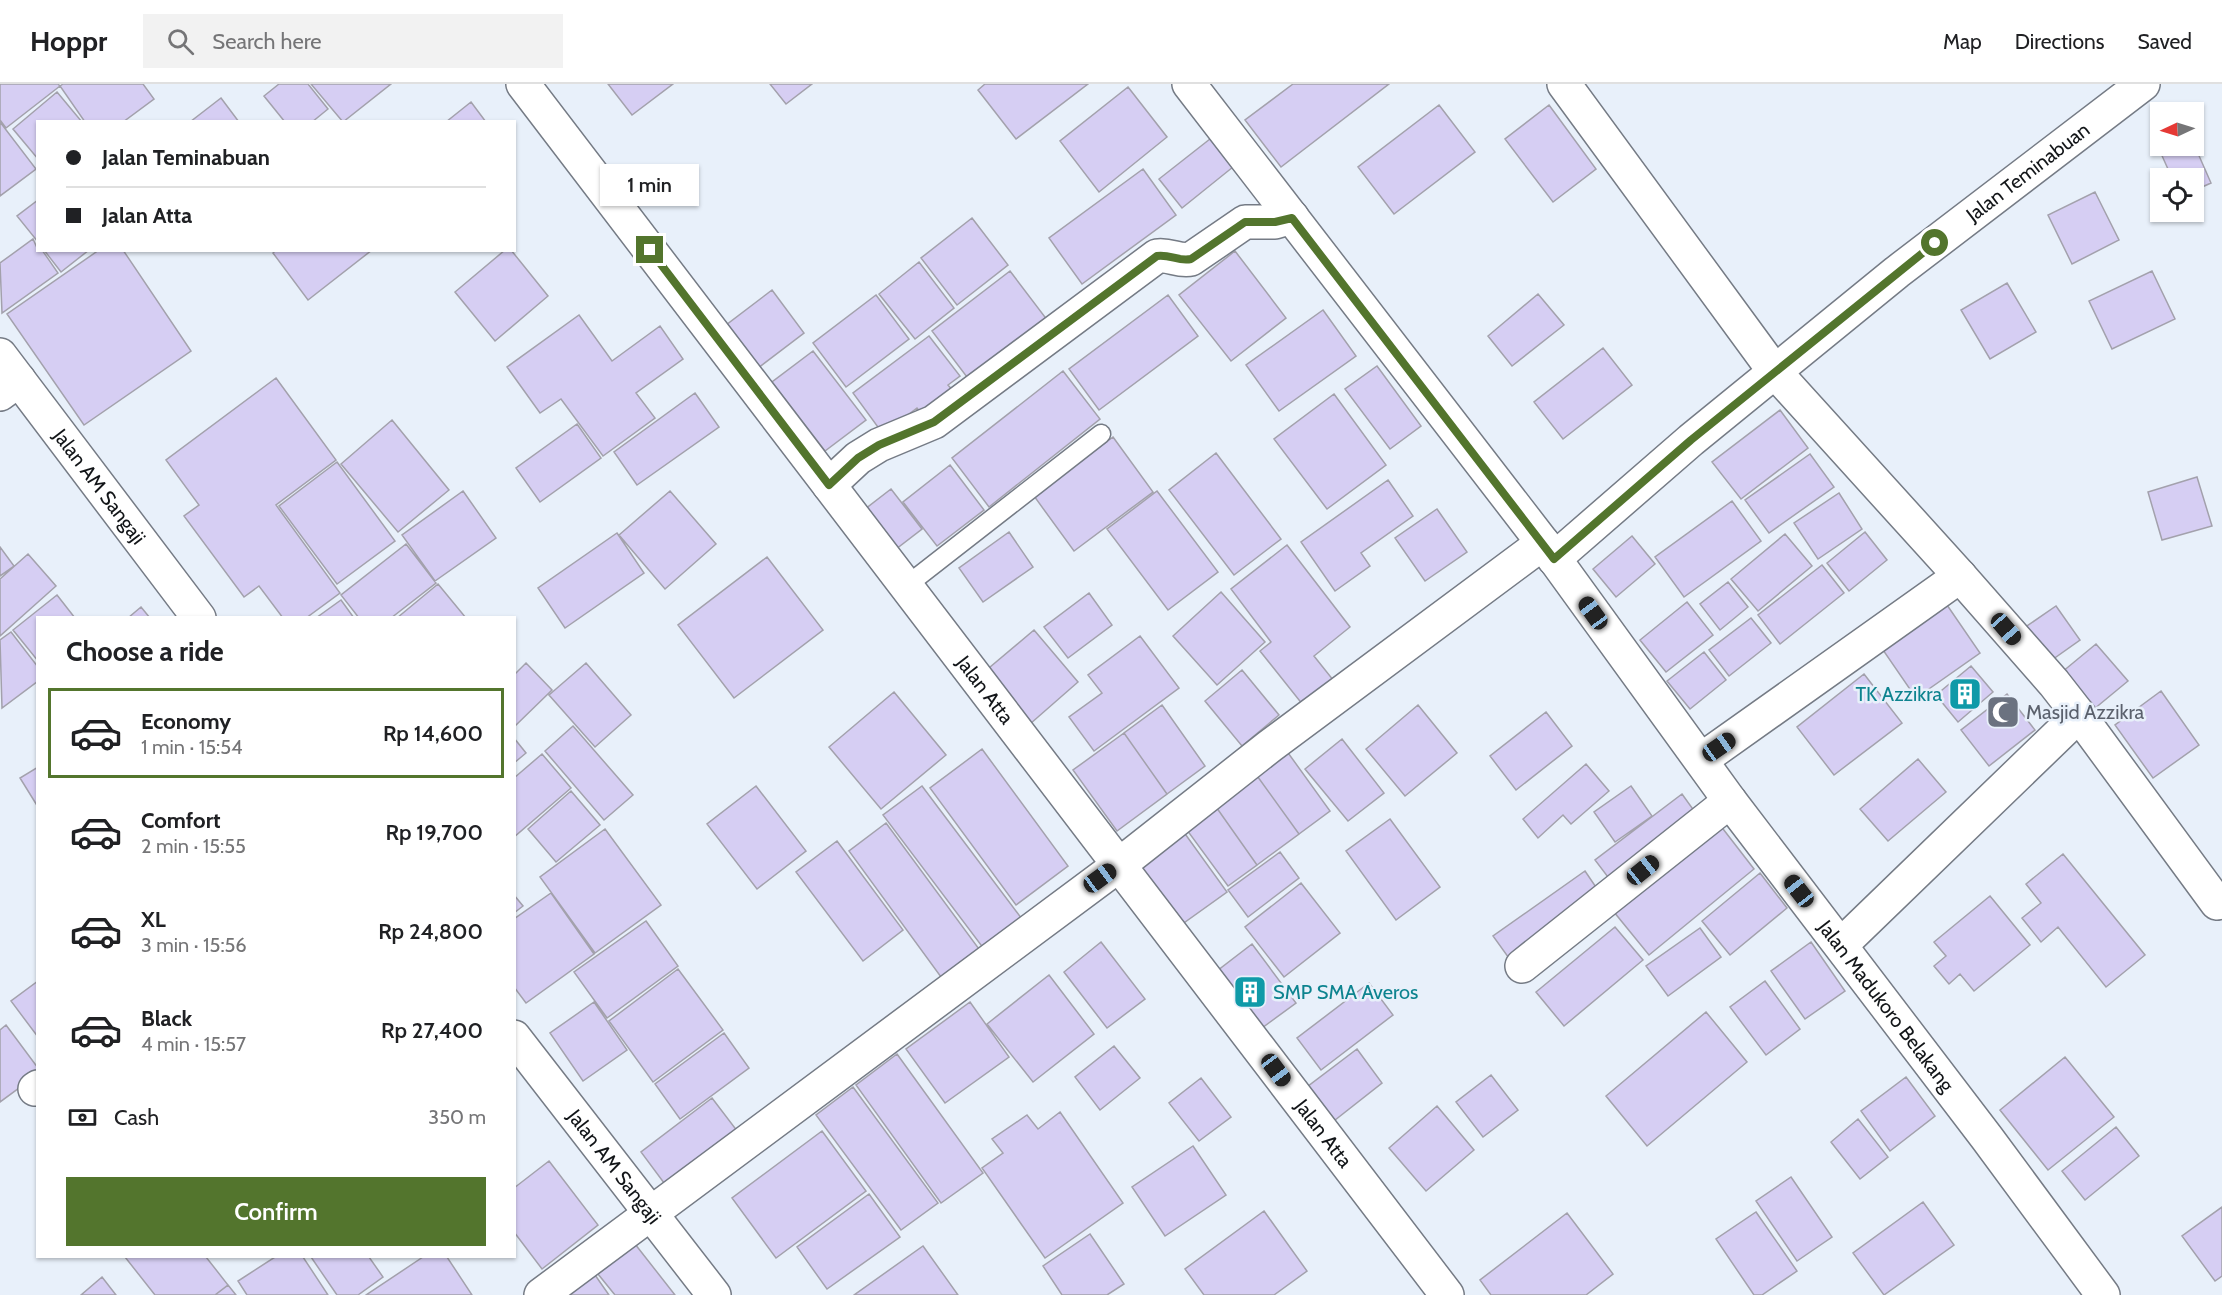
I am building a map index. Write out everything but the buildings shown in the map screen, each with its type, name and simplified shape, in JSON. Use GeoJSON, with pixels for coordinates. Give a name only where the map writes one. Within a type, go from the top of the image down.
{"type":"FeatureCollection","features":[{"type":"Feature","properties":{"kind":"main road","name":"Jalan Atta"},"geometry":{"type":"LineString","coordinates":[[523,84],[1447,1295]]}},
{"type":"Feature","properties":{"kind":"main road","name":"Jalan Madukoro Belakang"},"geometry":{"type":"LineString","coordinates":[[1190,84],[1548,551],[1730,801],[1841,945],[2103,1295]]}},
{"type":"Feature","properties":{"kind":"main road"},"geometry":{"type":"LineString","coordinates":[[1564,84],[1775,372],[2054,683],[2217,903]]}},
{"type":"Feature","properties":{"kind":"main road","name":"Jalan Teminabuan"},"geometry":{"type":"LineString","coordinates":[[541,1295],[1119,865],[1270,746],[1548,551],[1775,372],[1897,272],[2143,84]]}},
{"type":"Feature","properties":{"kind":"main road"},"geometry":{"type":"LineString","coordinates":[[829,485],[865,453],[934,422],[1157,256],[1169,255],[1181,260],[1191,259],[1245,222],[1275,222],[1292,218]]}},
{"type":"Feature","properties":{"kind":"main road","name":"Jalan AM Sangaji"},"geometry":{"type":"LineString","coordinates":[[0,355],[10,387],[197,616]]}},
{"type":"Feature","properties":{"kind":"main road"},"geometry":{"type":"LineString","coordinates":[[1701,760],[1960,576]]}},
{"type":"Feature","properties":{"kind":"main road"},"geometry":{"type":"LineString","coordinates":[[1841,945],[2079,715]]}},
{"type":"Feature","properties":{"kind":"main road"},"geometry":{"type":"LineString","coordinates":[[1522,966],[1730,801]]}},
{"type":"Feature","properties":{"kind":"main road","name":"Jalan AM Sangaji"},"geometry":{"type":"LineString","coordinates":[[516,1040],[652,1211],[714,1295]]}},
{"type":"Feature","properties":{"kind":"lane"},"geometry":{"type":"LineString","coordinates":[[906,586],[1101,434]]}},
{"type":"Feature","properties":{"kind":"place","name":"TK Azzikra"},"geometry":{"type":"Point","coordinates":[1965,694]}},
{"type":"Feature","properties":{"kind":"place","name":"Masjid Azzikra"},"geometry":{"type":"Point","coordinates":[2003,712]}},
{"type":"Feature","properties":{"kind":"place","name":"SMP SMA Averos"},"geometry":{"type":"Point","coordinates":[1250,992]}},
{"type":"Feature","properties":{"kind":"route"},"geometry":{"type":"LineString","coordinates":[[650,250],[829,485],[858,458],[879,445],[934,422],[1157,256],[1169,255],[1186,261],[1196,256],[1226,232],[1245,222],[1275,222],[1292,218],[1554,559],[1691,440],[1935,243]]}}]}
